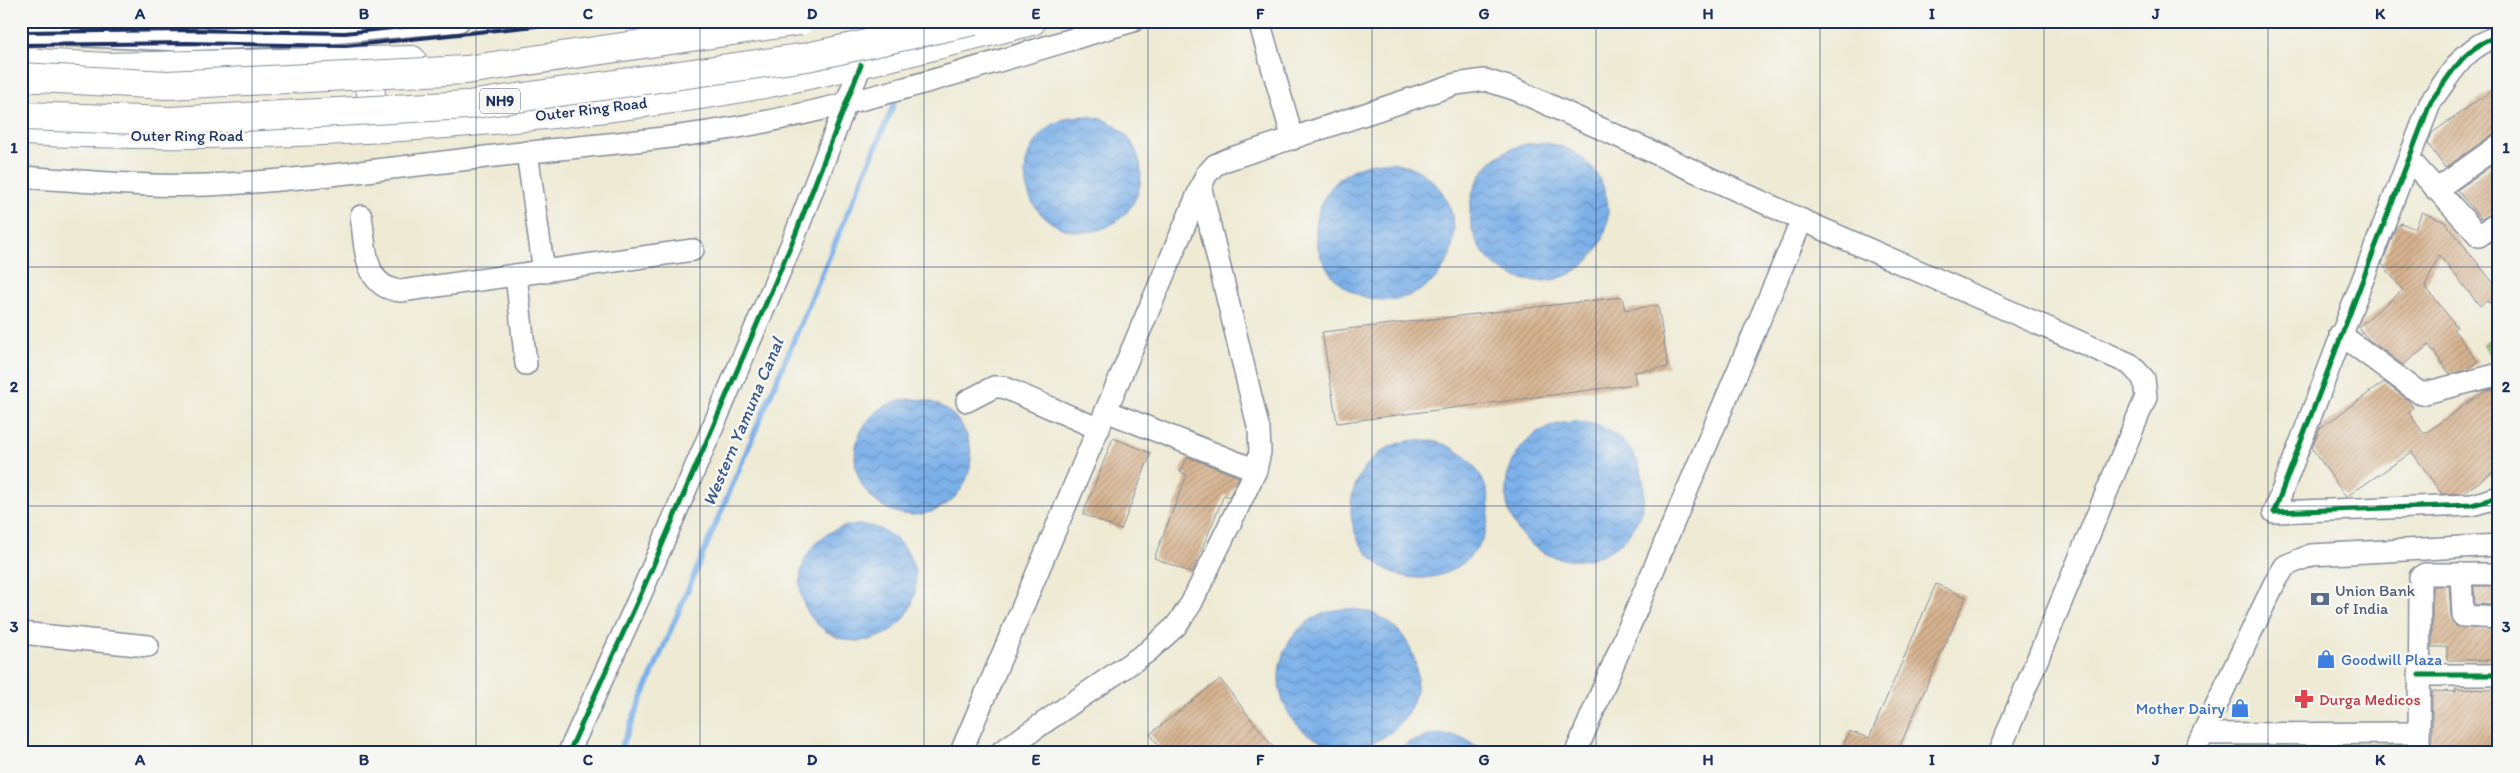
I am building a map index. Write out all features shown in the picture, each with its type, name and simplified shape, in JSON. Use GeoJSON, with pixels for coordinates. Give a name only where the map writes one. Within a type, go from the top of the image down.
{"type":"FeatureCollection","features":[{"type":"Feature","properties":{"kind":"main road"},"geometry":{"type":"LineString","coordinates":[[21,62],[105,67],[438,59],[570,46],[711,21]]}},
{"type":"Feature","properties":{"kind":"main road","name":"NH9"},"geometry":{"type":"LineString","coordinates":[[21,77],[167,85],[466,70],[800,21]]}},
{"type":"Feature","properties":{"kind":"main road","name":"Outer Ring Road"},"geometry":{"type":"LineString","coordinates":[[21,116],[171,121],[468,105],[808,57],[974,21]]}},
{"type":"Feature","properties":{"kind":"main road","name":"Outer Ring Road"},"geometry":{"type":"LineString","coordinates":[[21,132],[133,136],[256,135],[517,119],[688,97],[861,65],[1032,21]]}},
{"type":"Feature","properties":{"kind":"main road"},"geometry":{"type":"LineString","coordinates":[[369,61],[373,128]]}},
{"type":"Feature","properties":{"kind":"street"},"geometry":{"type":"LineString","coordinates":[[21,33],[179,40],[308,35],[459,21]]}},
{"type":"Feature","properties":{"kind":"street"},"geometry":{"type":"LineString","coordinates":[[21,177],[104,183],[206,185],[302,178],[640,141],[744,126],[848,102],[918,84],[1132,21]]}},
{"type":"Feature","properties":{"kind":"street"},"geometry":{"type":"LineString","coordinates":[[1259,21],[1293,139]]}},
{"type":"Feature","properties":{"kind":"street"},"geometry":{"type":"LineString","coordinates":[[2499,36],[2479,43],[2462,58],[2431,101],[2410,160],[2340,334],[2274,512],[2472,505],[2499,497]]}},
{"type":"Feature","properties":{"kind":"street"},"geometry":{"type":"LineString","coordinates":[[569,752],[714,428],[792,243],[861,65]]}},
{"type":"Feature","properties":{"kind":"street"},"geometry":{"type":"LineString","coordinates":[[961,752],[1206,175],[1215,165],[1456,84],[1485,80],[1514,89],[1802,220],[2130,364],[2144,379],[2146,397],[1999,752]]}},
{"type":"Feature","properties":{"kind":"street"},"geometry":{"type":"LineString","coordinates":[[2436,190],[2499,144]]}},
{"type":"Feature","properties":{"kind":"street"},"geometry":{"type":"LineString","coordinates":[[527,152],[544,272]]}},
{"type":"Feature","properties":{"kind":"street"},"geometry":{"type":"LineString","coordinates":[[2410,160],[2480,236],[2499,222]]}},
{"type":"Feature","properties":{"kind":"street"},"geometry":{"type":"LineString","coordinates":[[1001,752],[1147,652],[1176,626],[1191,604],[1256,470],[1260,452],[1258,430],[1201,190]]}},
{"type":"Feature","properties":{"kind":"street"},"geometry":{"type":"LineString","coordinates":[[361,216],[369,269],[378,283],[389,290],[401,291],[693,250]]}},
{"type":"Feature","properties":{"kind":"street"},"geometry":{"type":"LineString","coordinates":[[1576,752],[1802,220]]}},
{"type":"Feature","properties":{"kind":"street"},"geometry":{"type":"LineString","coordinates":[[516,275],[526,364]]}},
{"type":"Feature","properties":{"kind":"street"},"geometry":{"type":"LineString","coordinates":[[2340,334],[2421,394],[2482,378],[2496,375],[2499,377]]}},
{"type":"Feature","properties":{"kind":"street"},"geometry":{"type":"LineString","coordinates":[[967,401],[994,387],[1004,387],[1256,470]]}},
{"type":"Feature","properties":{"kind":"street"},"geometry":{"type":"LineString","coordinates":[[2499,545],[2311,555],[2285,566],[2274,584],[2199,743],[2419,742],[2420,577],[2425,574],[2499,574]]}},
{"type":"Feature","properties":{"kind":"street"},"geometry":{"type":"LineString","coordinates":[[2461,574],[2463,616],[2499,618]]}},
{"type":"Feature","properties":{"kind":"street"},"geometry":{"type":"LineString","coordinates":[[21,633],[148,646]]}},
{"type":"Feature","properties":{"kind":"street"},"geometry":{"type":"LineString","coordinates":[[2419,675],[2499,676]]}},
{"type":"Feature","properties":{"kind":"green space"},"geometry":{"type":"Polygon","coordinates":[[[2499,333],[2499,366],[2483,344],[2499,333]]]}},
{"type":"Feature","properties":{"kind":"green space"},"geometry":{"type":"Polygon","coordinates":[[[2236,742],[2403,744],[2403,752],[2232,752],[2236,742]]]}},
{"type":"Feature","properties":{"kind":"water"},"geometry":{"type":"Polygon","coordinates":[[[1083,116],[1105,120],[1115,125],[1124,133],[1132,142],[1137,152],[1141,174],[1137,196],[1132,206],[1124,215],[1115,223],[1105,228],[1083,232],[1061,228],[1051,223],[1042,215],[1034,206],[1029,196],[1025,174],[1029,152],[1034,142],[1042,133],[1051,125],[1061,120],[1083,116]]]}},
{"type":"Feature","properties":{"kind":"water"},"geometry":{"type":"Polygon","coordinates":[[[1539,143],[1565,148],[1588,163],[1603,186],[1608,212],[1603,238],[1588,261],[1565,276],[1539,281],[1513,276],[1490,261],[1475,238],[1470,212],[1475,186],[1490,163],[1513,148],[1539,143]]]}},
{"type":"Feature","properties":{"kind":"water"},"geometry":{"type":"Polygon","coordinates":[[[1385,162],[1411,167],[1434,182],[1449,205],[1454,231],[1449,257],[1434,280],[1411,295],[1385,300],[1359,295],[1336,280],[1321,257],[1316,231],[1321,205],[1336,182],[1359,167],[1385,162]]]}},
{"type":"Feature","properties":{"kind":"water"},"geometry":{"type":"Polygon","coordinates":[[[913,399],[935,403],[945,408],[954,416],[962,425],[967,435],[971,457],[967,479],[962,489],[954,498],[945,506],[935,511],[913,515],[891,511],[881,506],[872,498],[864,489],[859,479],[855,457],[859,435],[864,425],[872,416],[881,408],[891,403],[913,399]]]}},
{"type":"Feature","properties":{"kind":"water"},"geometry":{"type":"Polygon","coordinates":[[[1575,422],[1601,427],[1624,442],[1639,465],[1644,491],[1639,517],[1624,540],[1601,555],[1575,560],[1549,555],[1526,540],[1511,517],[1506,491],[1511,465],[1526,442],[1549,427],[1575,422]]]}},
{"type":"Feature","properties":{"kind":"water"},"geometry":{"type":"Polygon","coordinates":[[[1420,440],[1446,445],[1469,460],[1484,483],[1489,509],[1484,535],[1469,558],[1446,573],[1420,578],[1394,573],[1371,558],[1356,535],[1351,509],[1356,483],[1371,460],[1394,445],[1420,440]]]}},
{"type":"Feature","properties":{"kind":"water"},"geometry":{"type":"Polygon","coordinates":[[[858,525],[880,529],[890,534],[899,542],[907,551],[912,561],[916,583],[912,605],[907,615],[899,624],[890,632],[880,637],[858,641],[836,637],[826,632],[817,624],[809,615],[804,605],[800,583],[804,561],[809,551],[817,542],[826,534],[836,529],[858,525]]]}},
{"type":"Feature","properties":{"kind":"water"},"geometry":{"type":"Polygon","coordinates":[[[1348,609],[1374,614],[1397,629],[1412,652],[1417,678],[1412,704],[1397,727],[1374,742],[1348,747],[1322,742],[1299,727],[1284,704],[1279,678],[1284,652],[1299,629],[1322,614],[1348,609]]]}},
{"type":"Feature","properties":{"kind":"water"},"geometry":{"type":"Polygon","coordinates":[[[1436,734],[1461,737],[1487,752],[1397,752],[1409,742],[1436,734]]]}},
{"type":"Feature","properties":{"kind":"building"},"geometry":{"type":"Polygon","coordinates":[[[2499,85],[2499,133],[2492,135],[2445,168],[2428,144],[2432,133],[2499,85]]]}},
{"type":"Feature","properties":{"kind":"building"},"geometry":{"type":"Polygon","coordinates":[[[2499,161],[2499,210],[2481,219],[2457,190],[2499,161]]]}},
{"type":"Feature","properties":{"kind":"building"},"geometry":{"type":"Polygon","coordinates":[[[2422,212],[2445,222],[2499,290],[2499,308],[2486,301],[2480,306],[2439,255],[2425,286],[2457,327],[2453,329],[2478,362],[2469,369],[2450,374],[2429,345],[2403,365],[2368,339],[2358,327],[2403,290],[2382,264],[2396,227],[2401,223],[2415,229],[2422,212]]]}},
{"type":"Feature","properties":{"kind":"building"},"geometry":{"type":"Polygon","coordinates":[[[1622,297],[1625,310],[1658,305],[1668,367],[1634,372],[1636,384],[1337,423],[1322,332],[1622,297]]]}},
{"type":"Feature","properties":{"kind":"building"},"geometry":{"type":"Polygon","coordinates":[[[2384,382],[2408,400],[2413,408],[2409,413],[2424,434],[2486,390],[2499,389],[2499,468],[2463,493],[2442,494],[2412,452],[2346,497],[2312,448],[2320,428],[2384,382]]]}},
{"type":"Feature","properties":{"kind":"building"},"geometry":{"type":"Polygon","coordinates":[[[1113,438],[1151,453],[1121,530],[1083,514],[1113,438]]]}},
{"type":"Feature","properties":{"kind":"building"},"geometry":{"type":"Polygon","coordinates":[[[1188,457],[1239,477],[1229,497],[1224,495],[1192,573],[1154,558],[1187,475],[1180,472],[1188,457]]]}},
{"type":"Feature","properties":{"kind":"building"},"geometry":{"type":"Polygon","coordinates":[[[1936,584],[1966,597],[1899,748],[1902,749],[1902,752],[1841,752],[1849,731],[1869,738],[1936,584]]]}},
{"type":"Feature","properties":{"kind":"building"},"geometry":{"type":"Polygon","coordinates":[[[2432,586],[2449,586],[2451,617],[2456,626],[2499,630],[2499,660],[2447,660],[2447,647],[2432,647],[2432,586]]]}},
{"type":"Feature","properties":{"kind":"building"},"geometry":{"type":"Polygon","coordinates":[[[2474,586],[2499,586],[2499,605],[2475,604],[2474,586]]]}},
{"type":"Feature","properties":{"kind":"building"},"geometry":{"type":"Polygon","coordinates":[[[1220,679],[1277,752],[1164,752],[1150,734],[1220,679]]]}},
{"type":"Feature","properties":{"kind":"building"},"geometry":{"type":"Polygon","coordinates":[[[2455,689],[2499,690],[2499,752],[2432,752],[2432,691],[2456,692],[2455,689]]]}},
{"type":"Feature","properties":{"kind":"waterway","name":"Western Yamuna Canal"},"geometry":{"type":"LineString","coordinates":[[619,752],[894,104]]}},
{"type":"Feature","properties":{"kind":"railway"},"geometry":{"type":"LineString","coordinates":[[21,32],[188,30],[345,33],[459,21]]}},
{"type":"Feature","properties":{"kind":"railway"},"geometry":{"type":"LineString","coordinates":[[21,45],[188,43],[345,46],[584,21]]}},
{"type":"Feature","properties":{"kind":"cycle path"},"geometry":{"type":"LineString","coordinates":[[2499,36],[2476,47],[2467,54],[2452,71],[2431,101],[2274,512],[2472,505],[2499,497]]}},
{"type":"Feature","properties":{"kind":"cycle path"},"geometry":{"type":"LineString","coordinates":[[569,752],[640,596],[792,243],[861,65]]}},
{"type":"Feature","properties":{"kind":"cycle path"},"geometry":{"type":"LineString","coordinates":[[2419,675],[2499,675]]}},
{"type":"Feature","properties":{"kind":"place","name":"Union Bank of India"},"geometry":{"type":"Point","coordinates":[2320,599]}},
{"type":"Feature","properties":{"kind":"place","name":"Goodwill Plaza"},"geometry":{"type":"Point","coordinates":[2326,659]}},
{"type":"Feature","properties":{"kind":"place","name":"Durga Medicos"},"geometry":{"type":"Point","coordinates":[2304,699]}},
{"type":"Feature","properties":{"kind":"place","name":"Mother Dairy"},"geometry":{"type":"Point","coordinates":[2240,708]}}]}
